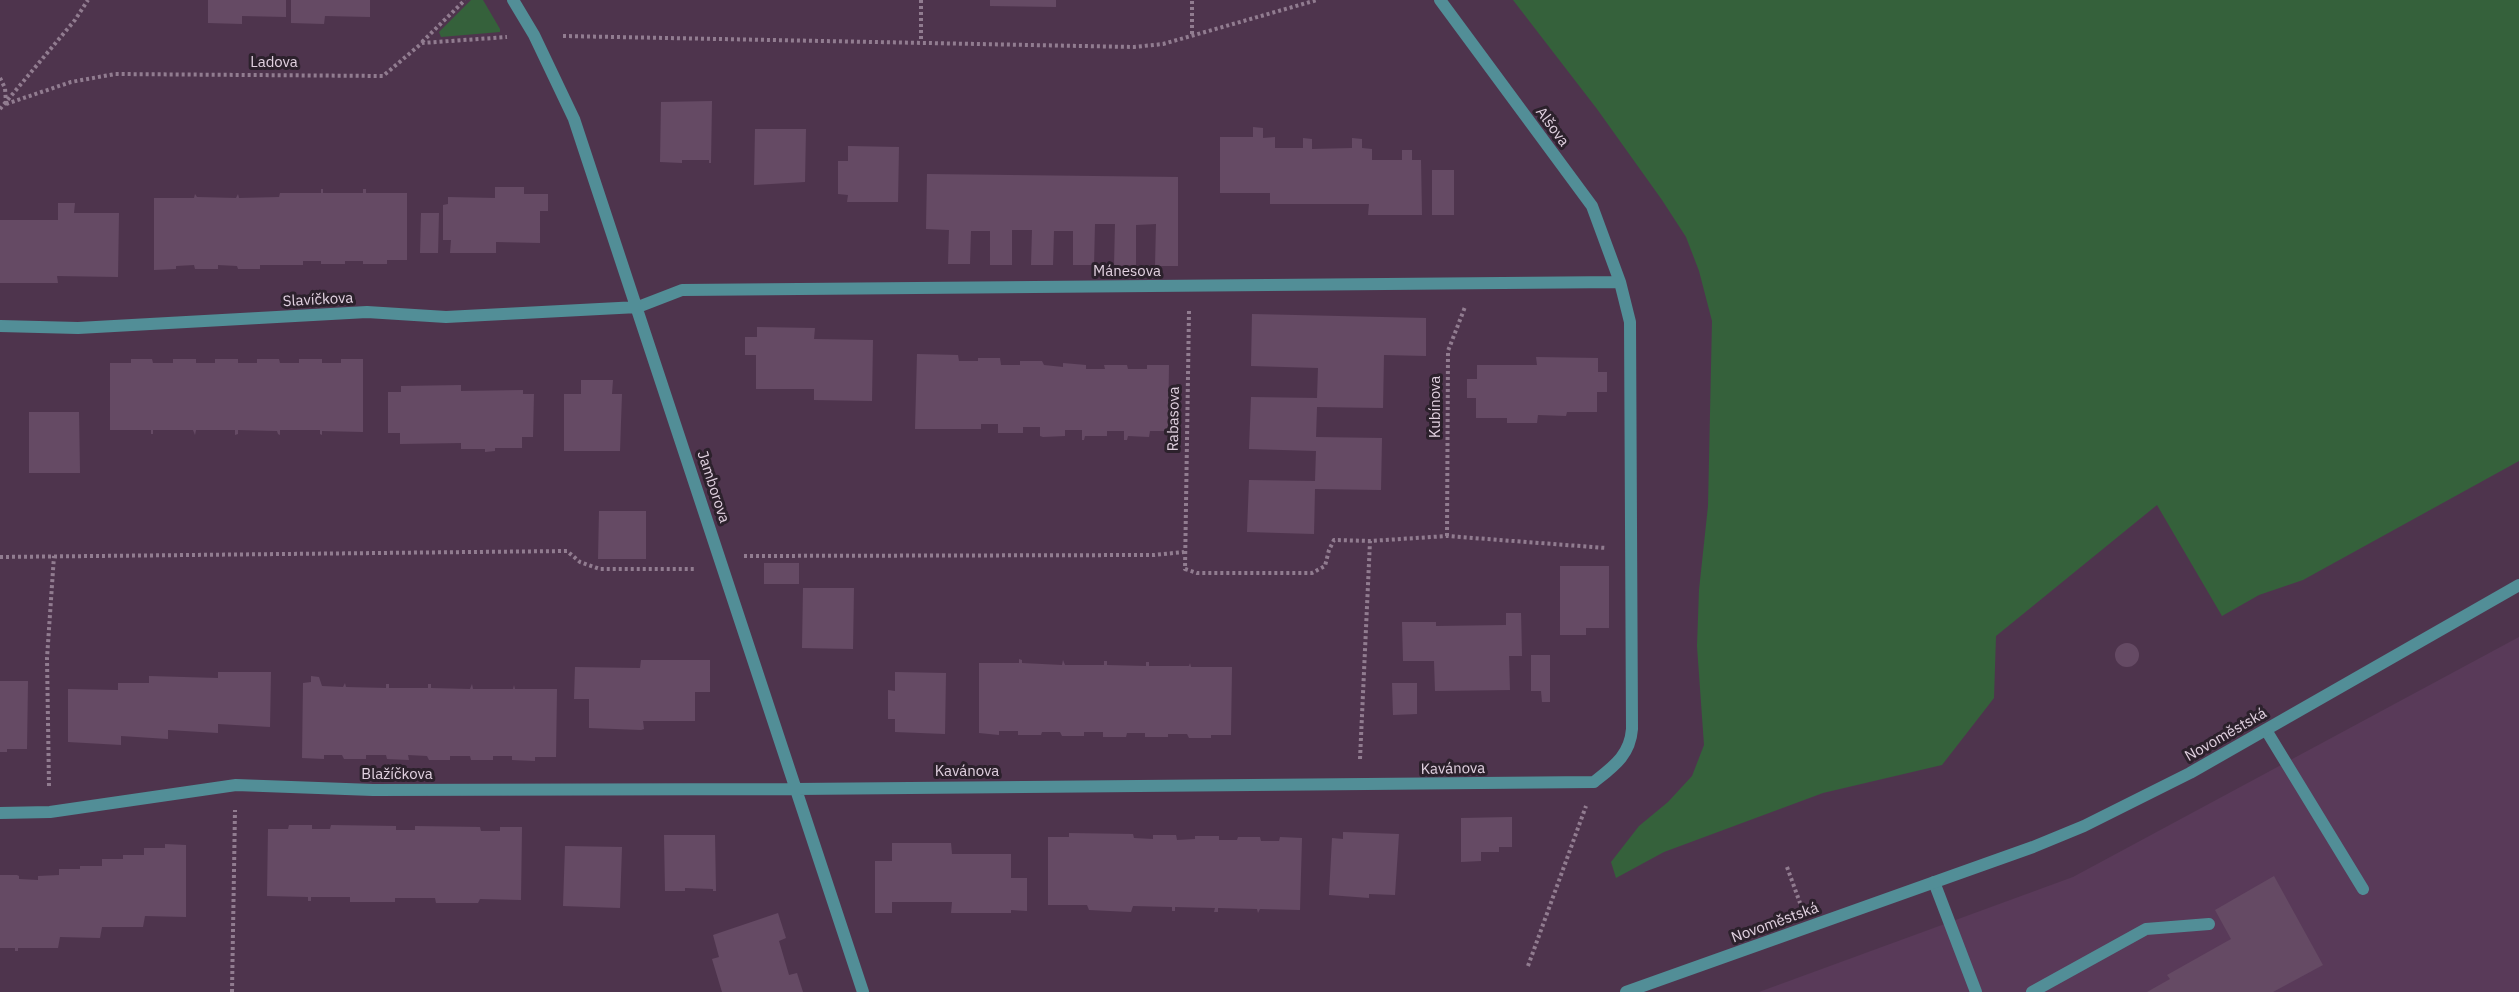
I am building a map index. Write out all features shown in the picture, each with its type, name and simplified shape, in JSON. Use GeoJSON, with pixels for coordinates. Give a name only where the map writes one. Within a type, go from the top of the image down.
{"type":"FeatureCollection","features":[{"type":"Feature","properties":{"kind":"street","name":"Jamborova"},"geometry":{"type":"LineString","coordinates":[[513,0],[534,35],[574,119],[863,992]]}},
{"type":"Feature","properties":{"kind":"street","name":"Alšova"},"geometry":{"type":"LineString","coordinates":[[1440,0],[1592,206],[1620,282]]}},
{"type":"Feature","properties":{"kind":"street","name":"Mánesova"},"geometry":{"type":"LineString","coordinates":[[638,307],[682,290],[1620,282]]}},
{"type":"Feature","properties":{"kind":"street"},"geometry":{"type":"LineString","coordinates":[[1594,782],[1613,767],[1630,745],[1632,550],[1630,322],[1620,282]]}},
{"type":"Feature","properties":{"kind":"street","name":"Slavíčkova"},"geometry":{"type":"LineString","coordinates":[[0,326],[78,328],[367,312],[446,317],[638,307]]}},
{"type":"Feature","properties":{"kind":"street","name":"Novoměstská"},"geometry":{"type":"LineString","coordinates":[[1626,992],[2084,826],[2190,773],[2519,585]]}},
{"type":"Feature","properties":{"kind":"street"},"geometry":{"type":"LineString","coordinates":[[2266,730],[2363,889]]}},
{"type":"Feature","properties":{"kind":"street","name":"Kavánova"},"geometry":{"type":"LineString","coordinates":[[796,789],[1594,782]]}},
{"type":"Feature","properties":{"kind":"street","name":"Blažíčkova"},"geometry":{"type":"LineString","coordinates":[[0,813],[50,812],[236,785],[373,790],[796,789]]}},
{"type":"Feature","properties":{"kind":"street"},"geometry":{"type":"LineString","coordinates":[[1934,882],[1976,992]]}},
{"type":"Feature","properties":{"kind":"street"},"geometry":{"type":"LineString","coordinates":[[2032,992],[2146,930],[2209,924]]}},
{"type":"Feature","properties":{"kind":"path"},"geometry":{"type":"LineString","coordinates":[[0,109],[75,20],[88,0]]}},
{"type":"Feature","properties":{"kind":"path","name":"Ladova"},"geometry":{"type":"LineString","coordinates":[[6,104],[71,82],[115,74],[383,76],[422,43],[465,0]]}},
{"type":"Feature","properties":{"kind":"path"},"geometry":{"type":"LineString","coordinates":[[921,0],[921,42]]}},
{"type":"Feature","properties":{"kind":"path"},"geometry":{"type":"LineString","coordinates":[[1192,0],[1192,34]]}},
{"type":"Feature","properties":{"kind":"path"},"geometry":{"type":"LineString","coordinates":[[562,36],[1134,47],[1163,44],[1317,0]]}},
{"type":"Feature","properties":{"kind":"path"},"geometry":{"type":"LineString","coordinates":[[422,43],[534,35]]}},
{"type":"Feature","properties":{"kind":"path"},"geometry":{"type":"LineString","coordinates":[[0,78],[5,87],[6,104]]}},
{"type":"Feature","properties":{"kind":"path","name":"Kubínova"},"geometry":{"type":"LineString","coordinates":[[1448,536],[1448,351],[1474,284]]}},
{"type":"Feature","properties":{"kind":"path","name":"Rabasova"},"geometry":{"type":"LineString","coordinates":[[1184,552],[1189,286]]}},
{"type":"Feature","properties":{"kind":"path"},"geometry":{"type":"LineString","coordinates":[[742,556],[752,554],[1154,555],[1184,552],[1185,569],[1197,573],[1312,573],[1325,566],[1334,540],[1370,541],[1448,536],[1632,550]]}},
{"type":"Feature","properties":{"kind":"path"},"geometry":{"type":"LineString","coordinates":[[1359,785],[1370,541]]}},
{"type":"Feature","properties":{"kind":"path"},"geometry":{"type":"LineString","coordinates":[[0,557],[567,551],[580,562],[600,569],[700,569]]}},
{"type":"Feature","properties":{"kind":"path"},"geometry":{"type":"LineString","coordinates":[[50,812],[47,658],[54,556]]}},
{"type":"Feature","properties":{"kind":"path"},"geometry":{"type":"LineString","coordinates":[[1528,966],[1594,782]]}},
{"type":"Feature","properties":{"kind":"path"},"geometry":{"type":"LineString","coordinates":[[232,992],[236,785]]}},
{"type":"Feature","properties":{"kind":"shaded area"},"geometry":{"type":"Polygon","coordinates":[[[2519,637],[2519,992],[1759,992],[2073,877],[2519,637]]]}},
{"type":"Feature","properties":{"kind":"green space"},"geometry":{"type":"Polygon","coordinates":[[[471,0],[483,0],[500,32],[441,37],[439,32],[471,0]]]}},
{"type":"Feature","properties":{"kind":"green space"},"geometry":{"type":"Polygon","coordinates":[[[1513,0],[2519,0],[2519,461],[2303,580],[2259,595],[2222,616],[2157,505],[1996,636],[1994,698],[1942,765],[1823,793],[1664,852],[1616,878],[1611,862],[1639,826],[1668,802],[1692,776],[1704,745],[1697,646],[1699,590],[1708,506],[1712,321],[1699,271],[1686,237],[1597,109],[1513,0]]]}},
{"type":"Feature","properties":{"kind":"building"},"geometry":{"type":"Polygon","coordinates":[[[208,0],[286,0],[286,17],[242,16],[242,24],[208,23],[208,0]]]}},
{"type":"Feature","properties":{"kind":"building"},"geometry":{"type":"Polygon","coordinates":[[[291,0],[370,0],[370,17],[325,16],[324,24],[291,23],[291,0]]]}},
{"type":"Feature","properties":{"kind":"building"},"geometry":{"type":"Polygon","coordinates":[[[990,0],[1056,0],[1056,7],[990,6],[990,0]]]}},
{"type":"Feature","properties":{"kind":"building"},"geometry":{"type":"Polygon","coordinates":[[[712,101],[711,163],[709,160],[682,160],[682,163],[660,162],[661,102],[712,101]]]}},
{"type":"Feature","properties":{"kind":"building"},"geometry":{"type":"Polygon","coordinates":[[[1253,127],[1263,128],[1263,138],[1275,137],[1275,148],[1303,148],[1303,138],[1312,139],[1312,149],[1352,148],[1352,138],[1362,139],[1362,148],[1372,149],[1372,160],[1402,160],[1402,150],[1412,150],[1412,160],[1421,160],[1422,215],[1368,215],[1369,204],[1270,204],[1270,193],[1220,193],[1220,137],[1253,137],[1253,127]]]}},
{"type":"Feature","properties":{"kind":"building"},"geometry":{"type":"Polygon","coordinates":[[[755,129],[806,129],[805,182],[754,185],[755,129]]]}},
{"type":"Feature","properties":{"kind":"building"},"geometry":{"type":"Polygon","coordinates":[[[848,146],[899,147],[898,202],[847,202],[848,195],[838,194],[838,161],[848,161],[848,146]]]}},
{"type":"Feature","properties":{"kind":"building"},"geometry":{"type":"Polygon","coordinates":[[[1432,170],[1454,170],[1454,215],[1432,215],[1432,170]]]}},
{"type":"Feature","properties":{"kind":"building"},"geometry":{"type":"Polygon","coordinates":[[[927,174],[1178,177],[1178,266],[1155,266],[1156,224],[1136,225],[1136,265],[1114,266],[1115,224],[1095,224],[1094,265],[1073,265],[1073,231],[1054,231],[1053,265],[1031,265],[1032,230],[1012,230],[1012,265],[990,265],[990,231],[971,231],[970,264],[948,264],[949,230],[926,229],[927,174]]]}},
{"type":"Feature","properties":{"kind":"building"},"geometry":{"type":"Polygon","coordinates":[[[495,187],[524,187],[524,194],[548,194],[548,211],[540,211],[540,243],[496,242],[496,253],[450,253],[451,240],[443,240],[443,205],[448,204],[448,197],[495,198],[495,187]]]}},
{"type":"Feature","properties":{"kind":"building"},"geometry":{"type":"Polygon","coordinates":[[[321,189],[323,193],[363,193],[363,189],[366,189],[366,193],[407,193],[407,260],[387,260],[387,264],[345,261],[345,264],[321,264],[321,261],[303,261],[303,265],[260,265],[260,269],[238,269],[237,266],[218,265],[218,269],[195,269],[194,265],[154,270],[154,198],[194,198],[195,194],[197,197],[236,198],[238,194],[239,198],[279,197],[280,193],[321,193],[321,189]]]}},
{"type":"Feature","properties":{"kind":"building"},"geometry":{"type":"Polygon","coordinates":[[[58,203],[75,203],[74,213],[119,213],[118,277],[57,276],[58,283],[0,283],[0,220],[58,220],[58,203]]]}},
{"type":"Feature","properties":{"kind":"building"},"geometry":{"type":"Polygon","coordinates":[[[421,213],[439,213],[438,253],[420,253],[421,213]]]}},
{"type":"Feature","properties":{"kind":"building"},"geometry":{"type":"Polygon","coordinates":[[[1252,314],[1426,318],[1426,356],[1384,355],[1383,408],[1317,407],[1316,437],[1382,438],[1381,490],[1315,489],[1314,534],[1247,532],[1249,480],[1315,481],[1316,451],[1249,449],[1251,397],[1317,398],[1318,368],[1251,366],[1252,314]]]}},
{"type":"Feature","properties":{"kind":"building"},"geometry":{"type":"Polygon","coordinates":[[[757,327],[815,328],[814,339],[873,340],[872,401],[814,400],[814,389],[756,389],[756,355],[745,355],[745,337],[757,337],[757,327]]]}},
{"type":"Feature","properties":{"kind":"building"},"geometry":{"type":"Polygon","coordinates":[[[917,354],[958,355],[959,361],[1000,358],[1001,365],[1020,365],[1020,361],[1042,361],[1044,365],[1063,367],[1063,363],[1086,365],[1086,369],[1105,369],[1104,365],[1127,365],[1128,369],[1147,369],[1147,365],[1169,365],[1168,431],[1150,431],[1149,437],[1128,436],[1127,440],[1124,440],[1124,431],[1107,431],[1107,436],[1085,436],[1082,440],[1082,430],[1065,430],[1065,436],[1043,437],[1040,436],[1040,427],[1023,427],[1023,433],[998,433],[998,424],[981,424],[981,429],[915,429],[917,354]]]}},
{"type":"Feature","properties":{"kind":"building"},"geometry":{"type":"Polygon","coordinates":[[[1536,357],[1598,358],[1598,372],[1607,372],[1607,392],[1597,392],[1597,412],[1567,412],[1566,416],[1538,415],[1537,423],[1507,423],[1507,418],[1476,418],[1476,398],[1467,398],[1467,379],[1477,379],[1477,365],[1537,365],[1536,357]]]}},
{"type":"Feature","properties":{"kind":"building"},"geometry":{"type":"Polygon","coordinates":[[[131,359],[152,359],[153,363],[173,363],[173,359],[196,359],[196,363],[215,363],[215,359],[238,359],[238,363],[257,363],[257,359],[279,359],[280,363],[299,363],[299,359],[322,359],[322,363],[341,363],[341,359],[363,359],[363,432],[322,431],[322,435],[320,430],[280,430],[280,435],[277,431],[238,430],[238,434],[235,435],[235,430],[196,430],[195,435],[193,430],[153,430],[151,434],[151,430],[110,430],[110,363],[131,363],[131,359]]]}},
{"type":"Feature","properties":{"kind":"building"},"geometry":{"type":"Polygon","coordinates":[[[581,380],[613,380],[612,394],[622,394],[620,451],[564,451],[564,394],[581,394],[581,380]]]}},
{"type":"Feature","properties":{"kind":"building"},"geometry":{"type":"Polygon","coordinates":[[[461,385],[461,391],[523,390],[523,394],[534,394],[533,437],[522,437],[522,448],[495,448],[495,451],[485,452],[485,449],[461,449],[461,443],[400,444],[400,433],[388,433],[388,392],[401,392],[401,386],[461,385]]]}},
{"type":"Feature","properties":{"kind":"building"},"geometry":{"type":"Polygon","coordinates":[[[29,412],[79,412],[80,473],[29,473],[29,412]]]}},
{"type":"Feature","properties":{"kind":"building"},"geometry":{"type":"Polygon","coordinates":[[[599,511],[646,511],[646,559],[598,559],[599,511]]]}},
{"type":"Feature","properties":{"kind":"building"},"geometry":{"type":"Polygon","coordinates":[[[764,563],[799,563],[799,584],[764,584],[764,563]]]}},
{"type":"Feature","properties":{"kind":"building"},"geometry":{"type":"Polygon","coordinates":[[[1560,566],[1609,566],[1609,628],[1586,628],[1586,635],[1560,635],[1560,566]]]}},
{"type":"Feature","properties":{"kind":"building"},"geometry":{"type":"Polygon","coordinates":[[[803,588],[854,588],[853,649],[802,648],[803,588]]]}},
{"type":"Feature","properties":{"kind":"building"},"geometry":{"type":"Polygon","coordinates":[[[1506,613],[1521,613],[1522,656],[1509,656],[1510,690],[1435,691],[1434,661],[1403,661],[1402,622],[1436,622],[1436,626],[1506,625],[1506,613]]]}},
{"type":"Feature","properties":{"kind":"building"},"geometry":{"type":"Polygon","coordinates":[[[2127,643],[2136,646],[2139,655],[2136,664],[2127,667],[2118,664],[2115,655],[2118,646],[2127,643]]]}},
{"type":"Feature","properties":{"kind":"building"},"geometry":{"type":"Polygon","coordinates":[[[1531,655],[1550,655],[1550,702],[1542,702],[1541,691],[1531,691],[1531,655]]]}},
{"type":"Feature","properties":{"kind":"building"},"geometry":{"type":"Polygon","coordinates":[[[1019,659],[1022,663],[1062,665],[1063,660],[1065,665],[1104,665],[1104,661],[1107,661],[1107,665],[1146,666],[1146,662],[1149,662],[1149,666],[1189,666],[1190,663],[1191,667],[1232,667],[1231,735],[1189,738],[1187,734],[1145,737],[1145,733],[1127,733],[1126,737],[1103,737],[1103,732],[1084,732],[1084,736],[1062,736],[1060,732],[1042,732],[1041,735],[1018,735],[1018,731],[999,731],[999,735],[979,733],[979,663],[1019,663],[1019,659]]]}},
{"type":"Feature","properties":{"kind":"building"},"geometry":{"type":"Polygon","coordinates":[[[641,660],[710,660],[710,692],[695,692],[695,721],[643,721],[644,729],[641,730],[589,728],[589,699],[574,699],[575,667],[640,668],[641,660]]]}},
{"type":"Feature","properties":{"kind":"building"},"geometry":{"type":"Polygon","coordinates":[[[218,672],[271,672],[270,727],[218,724],[218,733],[168,730],[168,739],[121,736],[121,745],[68,742],[68,689],[118,690],[118,683],[149,683],[149,676],[218,678],[218,672]]]}},
{"type":"Feature","properties":{"kind":"building"},"geometry":{"type":"Polygon","coordinates":[[[895,672],[946,673],[945,734],[895,732],[895,719],[888,719],[888,690],[895,691],[895,672]]]}},
{"type":"Feature","properties":{"kind":"building"},"geometry":{"type":"Polygon","coordinates":[[[311,676],[319,677],[322,686],[343,687],[345,683],[346,687],[386,688],[386,684],[389,684],[389,688],[428,688],[428,684],[431,684],[431,688],[470,689],[472,684],[473,689],[513,689],[514,685],[515,689],[557,689],[556,757],[535,757],[535,761],[512,760],[512,756],[493,756],[493,760],[471,760],[470,756],[450,756],[450,760],[429,760],[427,756],[408,755],[409,760],[387,759],[386,755],[366,755],[366,759],[344,759],[342,755],[324,755],[324,759],[302,758],[303,683],[311,682],[311,676]]]}},
{"type":"Feature","properties":{"kind":"building"},"geometry":{"type":"Polygon","coordinates":[[[0,681],[28,681],[27,749],[7,749],[7,752],[0,752],[0,681]]]}},
{"type":"Feature","properties":{"kind":"building"},"geometry":{"type":"Polygon","coordinates":[[[1392,683],[1417,683],[1417,714],[1393,715],[1392,683]]]}},
{"type":"Feature","properties":{"kind":"building"},"geometry":{"type":"Polygon","coordinates":[[[1512,817],[1512,847],[1499,847],[1499,852],[1481,852],[1481,861],[1461,862],[1461,818],[1512,817]]]}},
{"type":"Feature","properties":{"kind":"building"},"geometry":{"type":"Polygon","coordinates":[[[289,825],[312,825],[312,829],[330,829],[331,825],[396,826],[396,830],[415,830],[415,826],[480,827],[481,831],[500,831],[500,827],[522,827],[521,900],[480,899],[478,903],[436,903],[435,898],[395,898],[395,902],[350,902],[350,897],[311,897],[311,901],[308,901],[308,897],[267,896],[268,829],[288,829],[289,825]]]}},
{"type":"Feature","properties":{"kind":"building"},"geometry":{"type":"Polygon","coordinates":[[[1343,832],[1399,834],[1395,895],[1369,894],[1369,898],[1329,895],[1332,838],[1343,839],[1343,832]]]}},
{"type":"Feature","properties":{"kind":"building"},"geometry":{"type":"Polygon","coordinates":[[[1069,833],[1133,834],[1134,838],[1153,839],[1153,835],[1176,835],[1177,840],[1195,839],[1195,836],[1219,836],[1219,840],[1260,837],[1261,841],[1279,841],[1280,837],[1302,838],[1300,910],[1260,909],[1258,913],[1257,909],[1218,908],[1218,912],[1214,912],[1215,908],[1175,907],[1175,911],[1172,911],[1172,907],[1133,906],[1131,912],[1089,910],[1087,905],[1048,905],[1048,837],[1069,837],[1069,833]]]}},
{"type":"Feature","properties":{"kind":"building"},"geometry":{"type":"Polygon","coordinates":[[[664,835],[715,835],[716,891],[685,888],[685,891],[665,891],[664,835]]]}},
{"type":"Feature","properties":{"kind":"building"},"geometry":{"type":"Polygon","coordinates":[[[892,843],[951,843],[952,854],[1011,854],[1011,878],[1027,878],[1027,911],[951,913],[952,902],[892,902],[892,913],[875,913],[875,861],[892,861],[892,843]]]}},
{"type":"Feature","properties":{"kind":"building"},"geometry":{"type":"Polygon","coordinates":[[[165,844],[186,845],[186,917],[145,916],[143,927],[102,927],[100,938],[60,937],[58,948],[18,948],[18,951],[15,951],[15,948],[0,948],[0,875],[17,875],[19,879],[38,880],[38,876],[59,875],[59,869],[102,866],[102,859],[123,859],[123,855],[144,855],[144,848],[165,848],[165,844]]]}},
{"type":"Feature","properties":{"kind":"building"},"geometry":{"type":"Polygon","coordinates":[[[565,846],[622,847],[620,908],[563,906],[565,846]]]}},
{"type":"Feature","properties":{"kind":"building"},"geometry":{"type":"Polygon","coordinates":[[[2274,876],[2323,965],[2273,992],[2147,992],[2170,979],[2167,975],[2231,939],[2215,910],[2274,876]]]}},
{"type":"Feature","properties":{"kind":"building"},"geometry":{"type":"Polygon","coordinates":[[[778,913],[786,938],[779,941],[789,975],[797,973],[803,992],[722,992],[712,959],[719,957],[713,935],[778,913]]]}}]}
